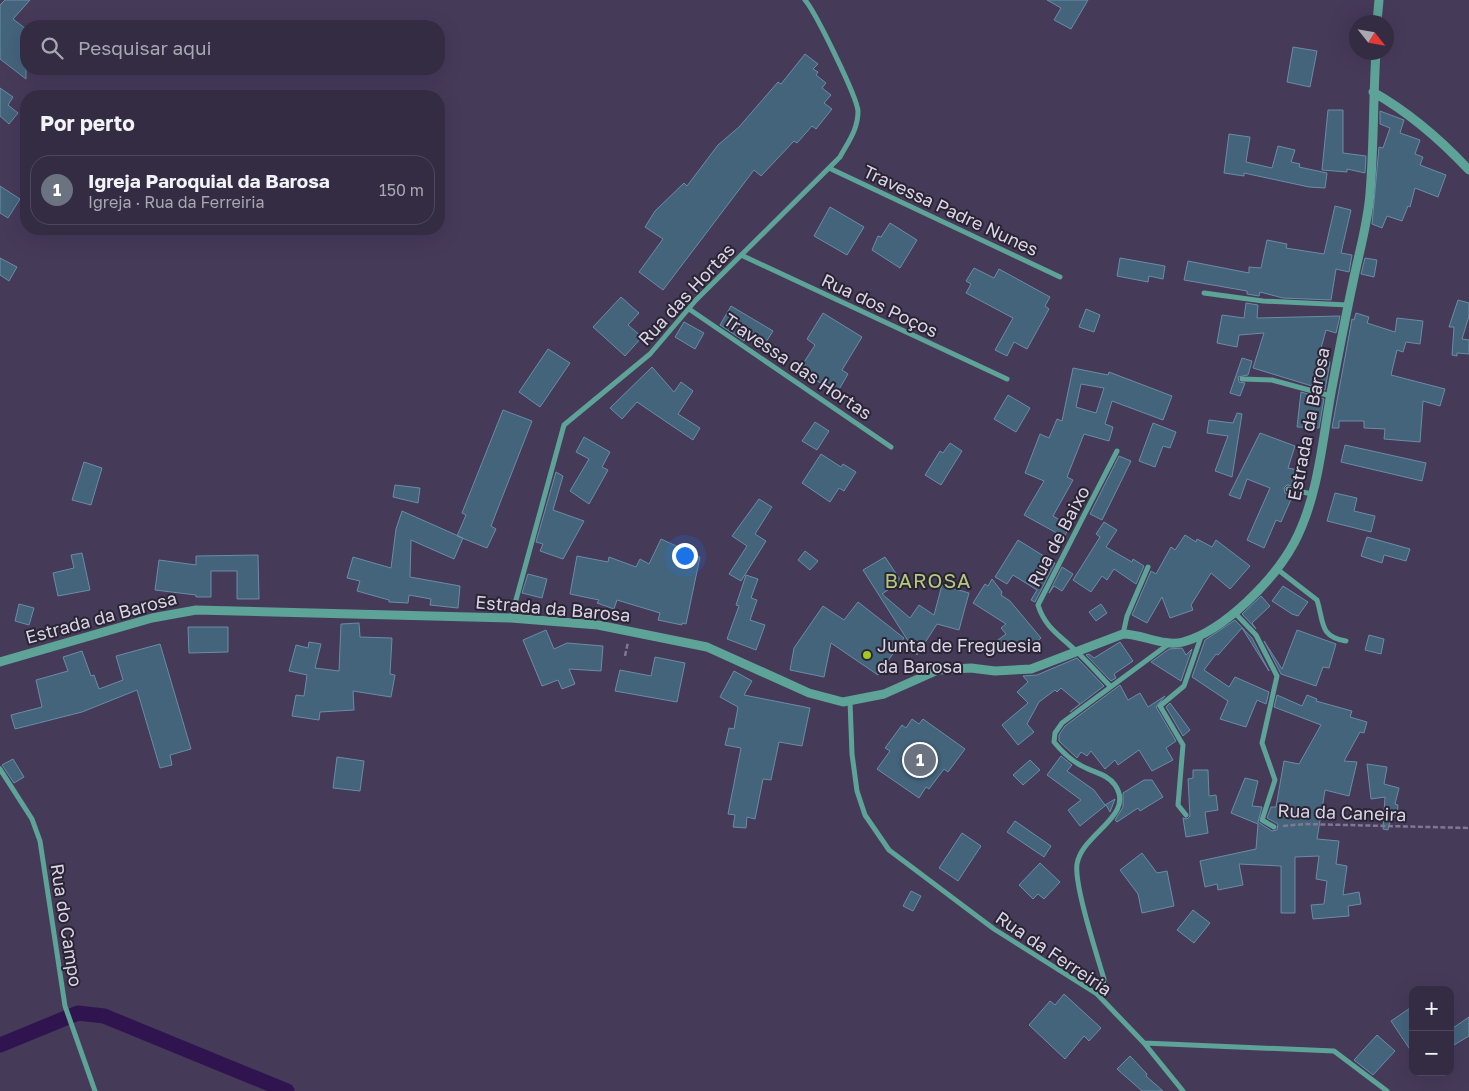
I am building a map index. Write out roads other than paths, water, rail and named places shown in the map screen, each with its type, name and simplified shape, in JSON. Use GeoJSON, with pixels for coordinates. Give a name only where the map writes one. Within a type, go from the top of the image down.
{"type":"FeatureCollection","features":[{"type":"Feature","properties":{"kind":"street","name":"Rua das Hortas"},"geometry":{"type":"LineString","coordinates":[[512,618],[564,426],[650,354],[689,309],[741,255],[840,157],[856,130],[858,109],[827,37],[805,0]]}},
{"type":"Feature","properties":{"kind":"street"},"geometry":{"type":"LineString","coordinates":[[1378,15],[1379,0]]}},
{"type":"Feature","properties":{"kind":"street","name":"Estrada da Barosa"},"geometry":{"type":"LineString","coordinates":[[0,662],[152,618],[196,610],[512,618],[598,625],[707,647],[736,658],[809,693],[832,700],[850,701],[884,694],[938,670],[971,668],[1018,671],[1031,668],[1123,634],[1135,634],[1170,643],[1182,642],[1202,634],[1234,612],[1277,569],[1294,543],[1312,494],[1370,193],[1375,60]]}},
{"type":"Feature","properties":{"kind":"street"},"geometry":{"type":"LineString","coordinates":[[1373,92],[1401,108],[1419,122],[1469,170]]}},
{"type":"Feature","properties":{"kind":"street","name":"Travessa Padre Nunes"},"geometry":{"type":"LineString","coordinates":[[829,168],[1060,277]]}},
{"type":"Feature","properties":{"kind":"street","name":"Rua dos Poços"},"geometry":{"type":"LineString","coordinates":[[741,255],[1007,379]]}},
{"type":"Feature","properties":{"kind":"street"},"geometry":{"type":"LineString","coordinates":[[1204,294],[1263,301],[1348,305]]}},
{"type":"Feature","properties":{"kind":"street","name":"Travessa das Hortas"},"geometry":{"type":"LineString","coordinates":[[689,309],[891,447]]}},
{"type":"Feature","properties":{"kind":"street"},"geometry":{"type":"LineString","coordinates":[[1242,379],[1272,380],[1331,396]]}},
{"type":"Feature","properties":{"kind":"street","name":"Rua de Baixo"},"geometry":{"type":"LineString","coordinates":[[1076,651],[1050,629],[1042,619],[1038,605],[1117,451]]}},
{"type":"Feature","properties":{"kind":"street"},"geometry":{"type":"LineString","coordinates":[[1288,489],[1312,494]]}},
{"type":"Feature","properties":{"kind":"street"},"geometry":{"type":"LineString","coordinates":[[1123,634],[1127,616],[1148,567]]}},
{"type":"Feature","properties":{"kind":"street"},"geometry":{"type":"LineString","coordinates":[[1277,569],[1317,600],[1322,627],[1327,634],[1336,640],[1346,641]]}},
{"type":"Feature","properties":{"kind":"street","name":"Rua da Caneira"},"geometry":{"type":"LineString","coordinates":[[1234,612],[1256,635],[1277,676],[1262,743],[1275,780],[1262,820],[1274,827]]}},
{"type":"Feature","properties":{"kind":"street"},"geometry":{"type":"LineString","coordinates":[[1186,815],[1178,805],[1183,745],[1160,706],[1184,686],[1202,634]]}},
{"type":"Feature","properties":{"kind":"street"},"geometry":{"type":"LineString","coordinates":[[1097,994],[1102,988],[1104,979],[1079,886],[1077,864],[1084,847],[1119,810],[1120,796],[1115,785],[1105,776],[1085,768],[1064,755],[1054,742],[1055,732],[1062,723],[1170,643]]}},
{"type":"Feature","properties":{"kind":"street"},"geometry":{"type":"LineString","coordinates":[[1076,651],[1110,686]]}},
{"type":"Feature","properties":{"kind":"street","name":"Rua da Ferreiria"},"geometry":{"type":"LineString","coordinates":[[850,701],[852,754],[856,791],[865,815],[889,850],[994,928],[1097,994],[1144,1043],[1183,1091]]}},
{"type":"Feature","properties":{"kind":"street","name":"Rua do Campo"},"geometry":{"type":"LineString","coordinates":[[0,769],[32,819],[40,841],[65,1006],[95,1091]]}},
{"type":"Feature","properties":{"kind":"street"},"geometry":{"type":"LineString","coordinates":[[1144,1043],[1334,1051],[1387,1091]]}},
{"type":"Feature","properties":{"kind":"waterway"},"geometry":{"type":"LineString","coordinates":[[0,1045],[78,1013],[104,1016],[287,1091]]}},
{"type":"Feature","properties":{"kind":"place","name":"Junta de Freguesia da Barosa"},"geometry":{"type":"Point","coordinates":[867,655]}},
{"type":"Feature","properties":{"kind":"place","name":"Igreja Paroquial da Barosa"},"geometry":{"type":"Point","coordinates":[920,760]}},
{"type":"Feature","properties":{"kind":"district","name":"BAROSA"},"geometry":{"type":"Point","coordinates":[928,580]}}]}
